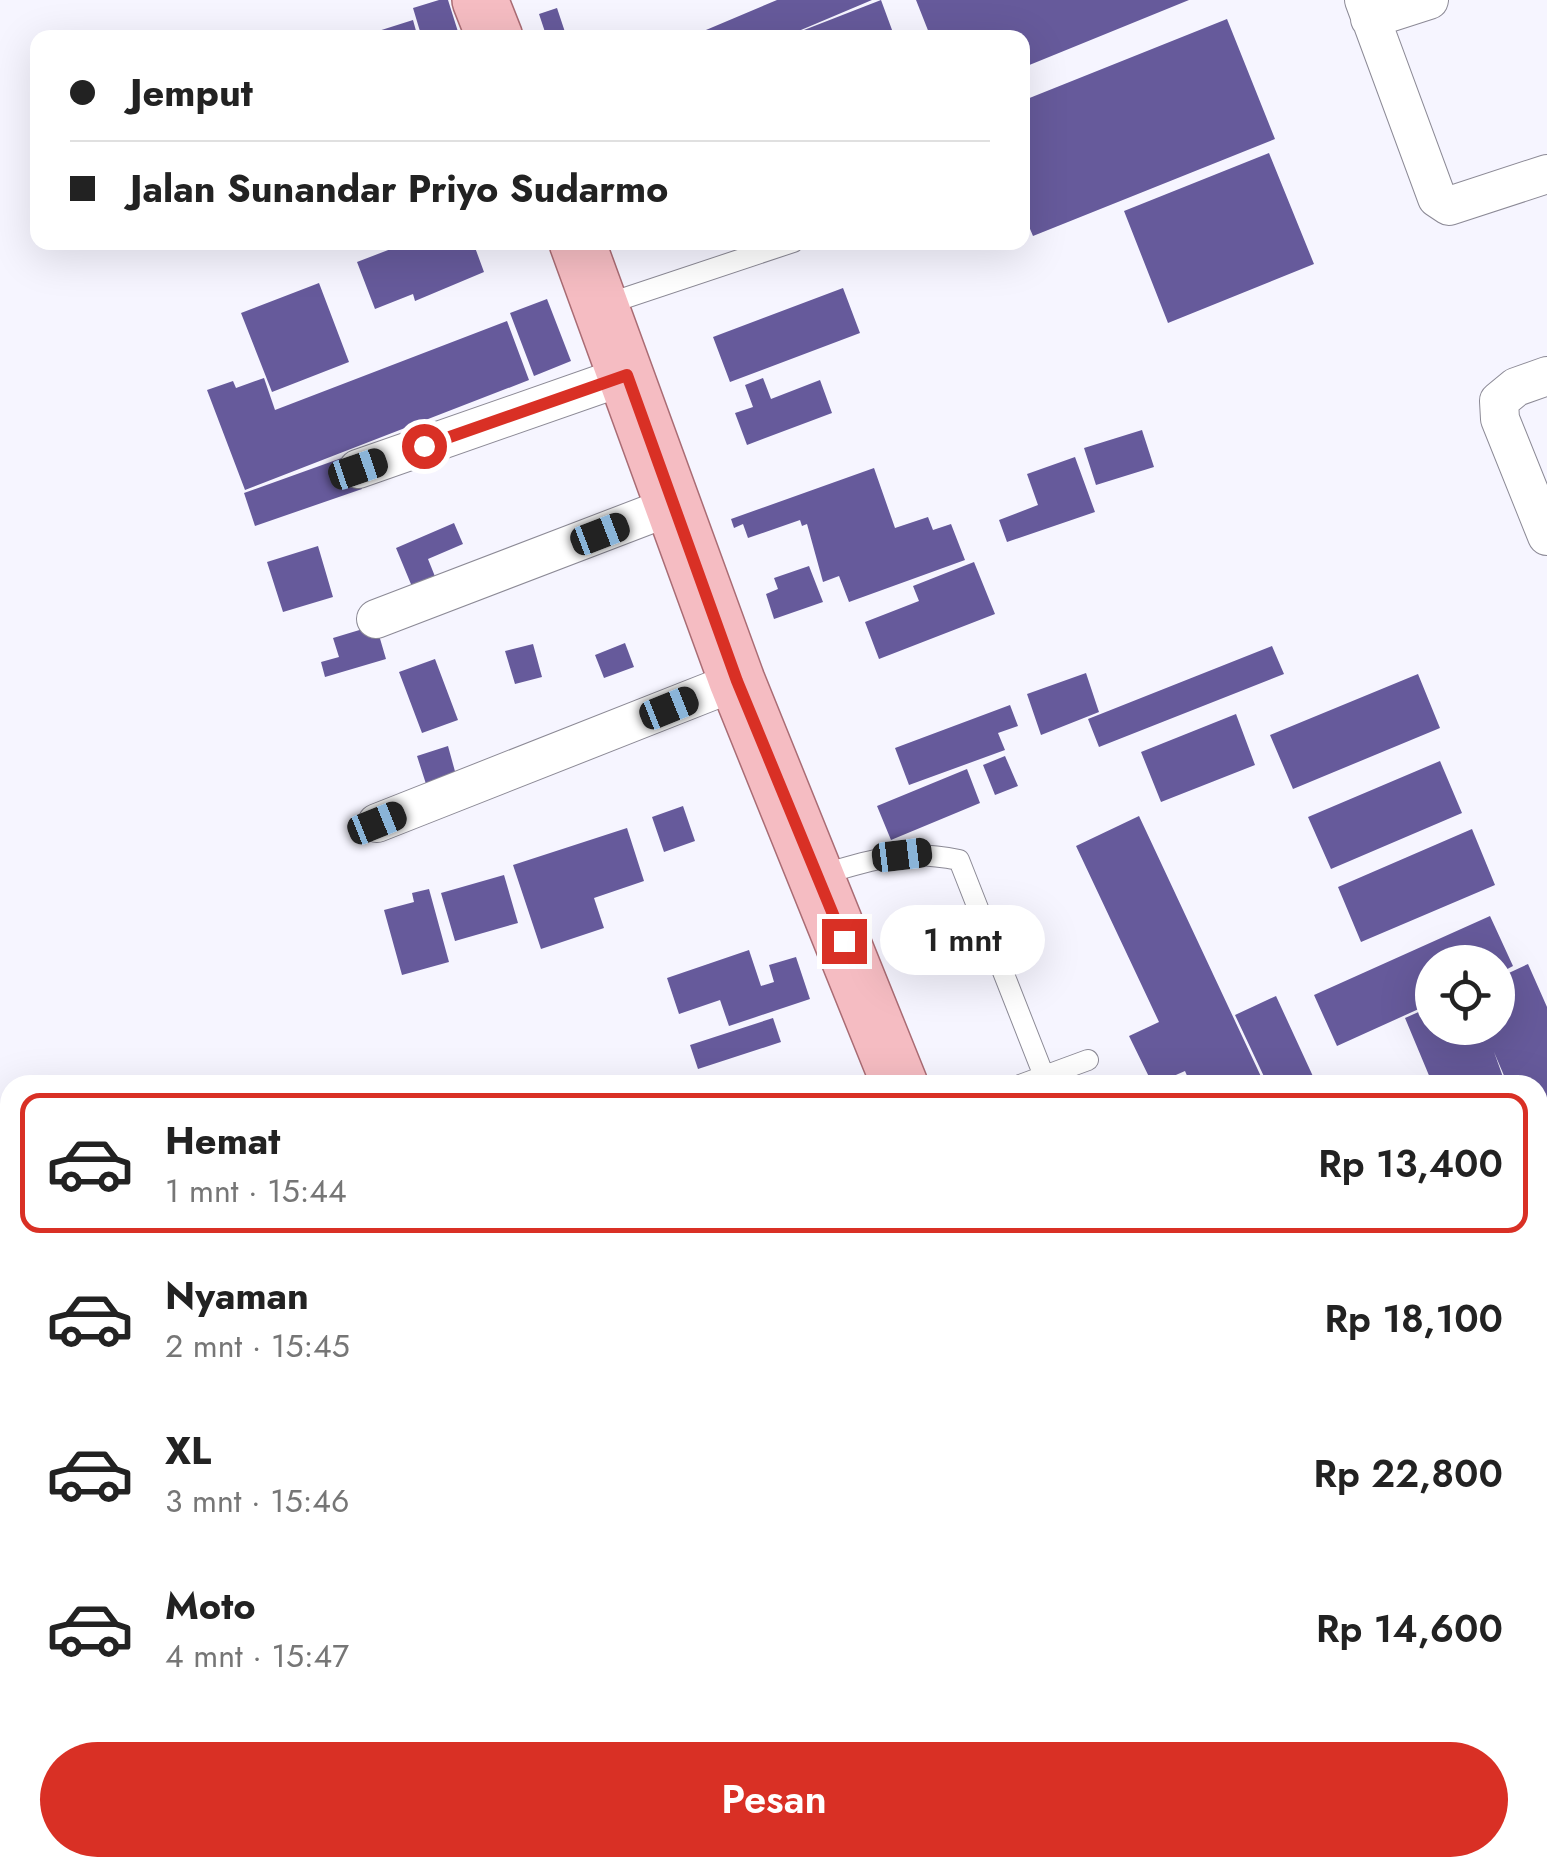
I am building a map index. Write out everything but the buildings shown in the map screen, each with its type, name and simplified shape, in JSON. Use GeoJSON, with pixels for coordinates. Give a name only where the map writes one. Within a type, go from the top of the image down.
{"type":"FeatureCollection","features":[{"type":"Feature","properties":{"kind":"main road"},"geometry":{"type":"LineString","coordinates":[[480,0],[492,30]]}},
{"type":"Feature","properties":{"kind":"main road"},"geometry":{"type":"LineString","coordinates":[[580,250],[737,681],[896,1075]]}},
{"type":"Feature","properties":{"kind":"street"},"geometry":{"type":"LineString","coordinates":[[1429,0],[1367,9],[1437,198],[1449,206],[1547,174]]}},
{"type":"Feature","properties":{"kind":"street"},"geometry":{"type":"LineString","coordinates":[[358,469],[627,375]]}},
{"type":"Feature","properties":{"kind":"street"},"geometry":{"type":"LineString","coordinates":[[1547,376],[1516,388],[1499,401],[1500,419],[1547,536]]}},
{"type":"Feature","properties":{"kind":"street"},"geometry":{"type":"LineString","coordinates":[[376,619],[674,505]]}},
{"type":"Feature","properties":{"kind":"street"},"geometry":{"type":"LineString","coordinates":[[377,823],[737,681]]}},
{"type":"Feature","properties":{"kind":"lane"},"geometry":{"type":"LineString","coordinates":[[602,306],[769,250]]}},
{"type":"Feature","properties":{"kind":"lane"},"geometry":{"type":"LineString","coordinates":[[817,876],[881,858],[923,852],[959,860],[1044,1075]]}},
{"type":"Feature","properties":{"kind":"lane"},"geometry":{"type":"LineString","coordinates":[[1047,1075],[1088,1060]]}},
{"type":"Feature","properties":{"kind":"route"},"geometry":{"type":"LineString","coordinates":[[424,446],[627,375],[737,681],[844,941]]}}]}
